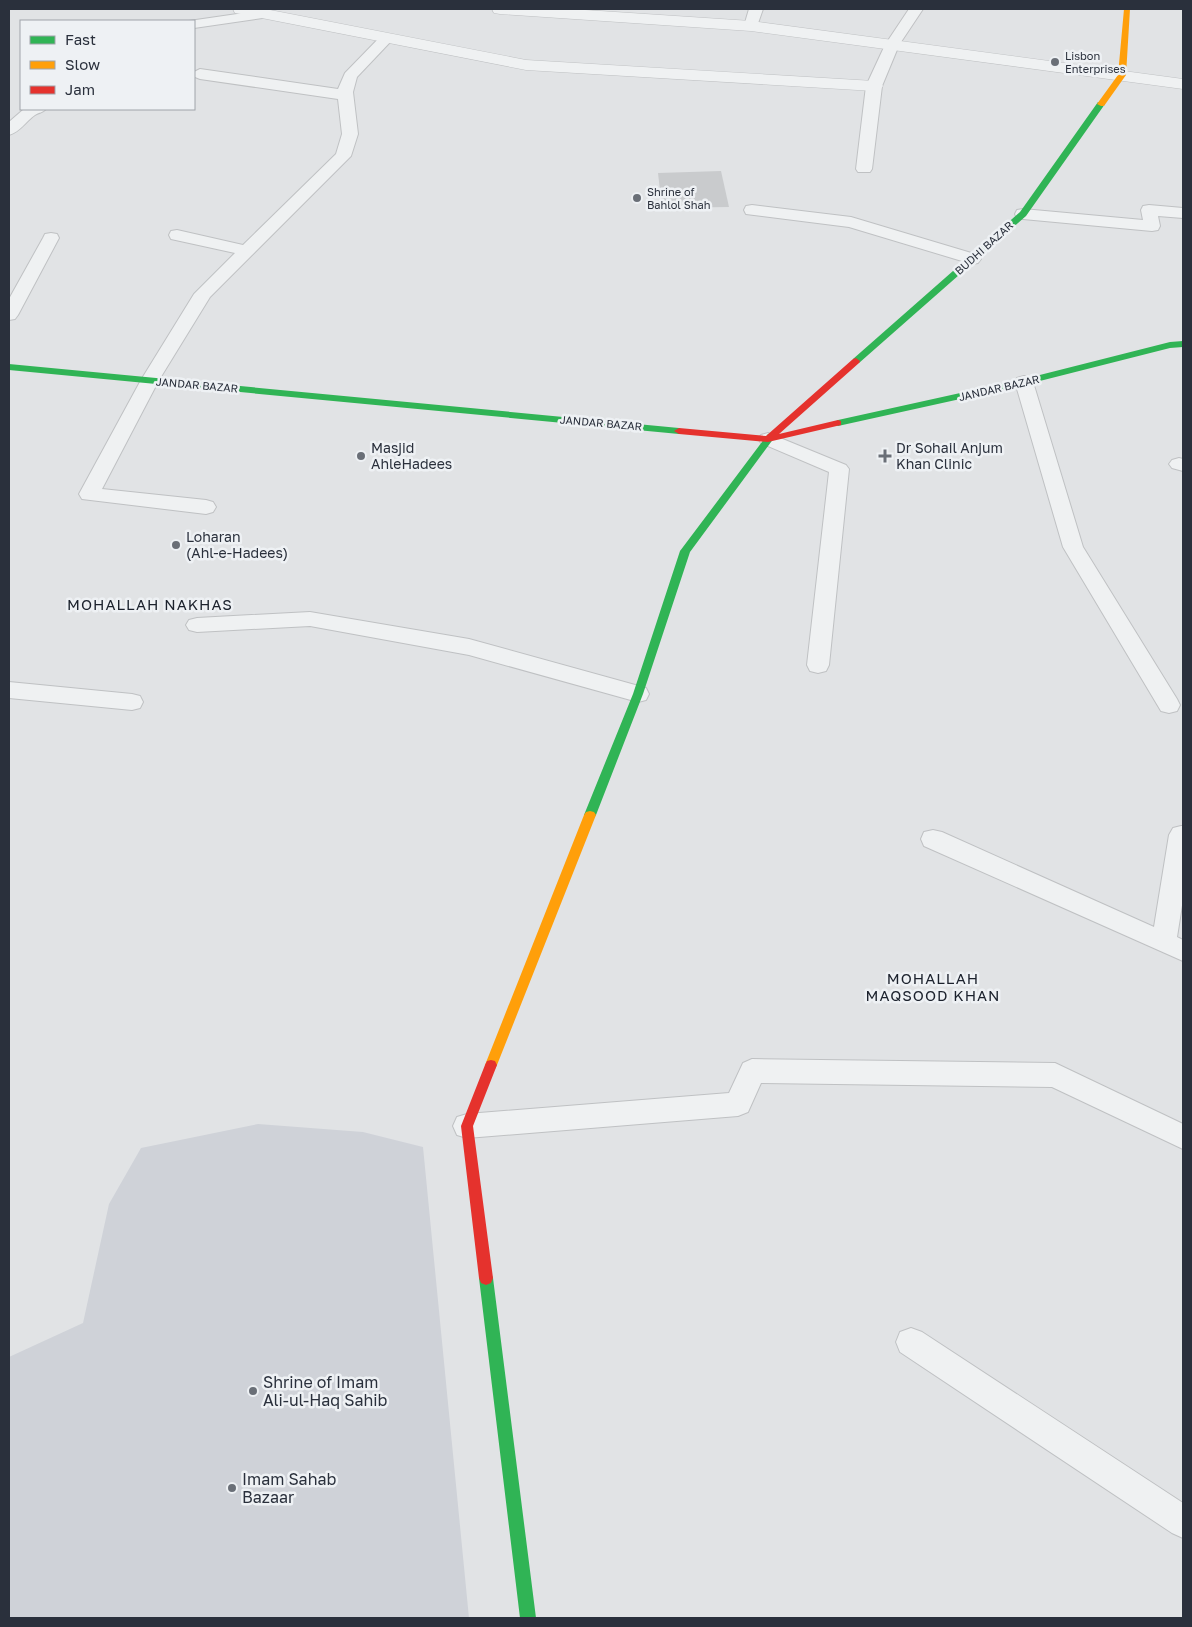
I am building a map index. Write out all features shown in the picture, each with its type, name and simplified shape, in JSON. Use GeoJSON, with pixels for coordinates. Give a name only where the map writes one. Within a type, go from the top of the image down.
{"type":"FeatureCollection","features":[{"type":"Feature","properties":{"kind":"street"},"geometry":{"type":"LineString","coordinates":[[241,9],[526,65],[874,86]]}},
{"type":"Feature","properties":{"kind":"street"},"geometry":{"type":"LineString","coordinates":[[317,24],[335,9]]}},
{"type":"Feature","properties":{"kind":"street"},"geometry":{"type":"LineString","coordinates":[[500,9],[752,26],[1183,84]]}},
{"type":"Feature","properties":{"kind":"street"},"geometry":{"type":"LineString","coordinates":[[1122,75],[1127,9]]}},
{"type":"Feature","properties":{"kind":"street","name":"BUDHI BAZAR"},"geometry":{"type":"LineString","coordinates":[[467,1126],[638,694],[685,551],[768,439],[1023,214],[1122,75]]}},
{"type":"Feature","properties":{"kind":"street","name":"JANDAR BAZAR"},"geometry":{"type":"LineString","coordinates":[[9,367],[768,439],[1024,382],[1170,344],[1183,344]]}},
{"type":"Feature","properties":{"kind":"street"},"geometry":{"type":"LineString","coordinates":[[467,1126],[528,1618]]}},
{"type":"Feature","properties":{"kind":"lane"},"geometry":{"type":"LineString","coordinates":[[752,26],[756,9]]}},
{"type":"Feature","properties":{"kind":"lane"},"geometry":{"type":"LineString","coordinates":[[864,170],[874,86],[892,45],[916,9]]}},
{"type":"Feature","properties":{"kind":"lane"},"geometry":{"type":"LineString","coordinates":[[195,24],[264,14]]}},
{"type":"Feature","properties":{"kind":"lane"},"geometry":{"type":"LineString","coordinates":[[206,507],[90,494],[150,380],[203,294],[343,156],[350,134],[345,95],[350,76],[387,38]]}},
{"type":"Feature","properties":{"kind":"lane"},"geometry":{"type":"LineString","coordinates":[[200,74],[345,95]]}},
{"type":"Feature","properties":{"kind":"lane"},"geometry":{"type":"LineString","coordinates":[[9,130],[34,110]]}},
{"type":"Feature","properties":{"kind":"lane"},"geometry":{"type":"LineString","coordinates":[[752,210],[851,222],[972,259]]}},
{"type":"Feature","properties":{"kind":"lane"},"geometry":{"type":"LineString","coordinates":[[1023,214],[1152,226],[1149,210],[1183,213]]}},
{"type":"Feature","properties":{"kind":"lane"},"geometry":{"type":"LineString","coordinates":[[177,235],[248,250]]}},
{"type":"Feature","properties":{"kind":"lane"},"geometry":{"type":"LineString","coordinates":[[9,315],[51,238]]}},
{"type":"Feature","properties":{"kind":"lane"},"geometry":{"type":"LineString","coordinates":[[1024,382],[1073,547],[1169,705]]}},
{"type":"Feature","properties":{"kind":"lane"},"geometry":{"type":"LineString","coordinates":[[768,439],[839,469],[818,666]]}},
{"type":"Feature","properties":{"kind":"lane"},"geometry":{"type":"LineString","coordinates":[[197,625],[310,619],[469,647],[638,694]]}},
{"type":"Feature","properties":{"kind":"lane"},"geometry":{"type":"LineString","coordinates":[[9,690],[132,702]]}},
{"type":"Feature","properties":{"kind":"lane"},"geometry":{"type":"LineString","coordinates":[[933,839],[1174,946],[1181,835]]}},
{"type":"Feature","properties":{"kind":"lane"},"geometry":{"type":"LineString","coordinates":[[467,1126],[738,1104],[752,1071],[1055,1075],[1183,1137]]}},
{"type":"Feature","properties":{"kind":"lane"},"geometry":{"type":"LineString","coordinates":[[911,1342],[1183,1522]]}},
{"type":"Feature","properties":{"kind":"shaded area","name":"Imam Sahab Bazaar"},"geometry":{"type":"Polygon","coordinates":[[[258,1124],[363,1132],[423,1147],[469,1618],[9,1618],[9,1357],[83,1323],[109,1204],[141,1148],[258,1124]]]}},
{"type":"Feature","properties":{"kind":"building"},"geometry":{"type":"Polygon","coordinates":[[[721,171],[729,207],[662,208],[658,173],[721,171]]]}},
{"type":"Feature","properties":{"kind":"traffic: fast"},"geometry":{"type":"LineString","coordinates":[[856,361],[1023,214],[1101,104]]}},
{"type":"Feature","properties":{"kind":"traffic: fast"},"geometry":{"type":"LineString","coordinates":[[838,423],[1024,382],[1170,345],[1183,344]]}},
{"type":"Feature","properties":{"kind":"traffic: fast"},"geometry":{"type":"LineString","coordinates":[[9,367],[679,431]]}},
{"type":"Feature","properties":{"kind":"traffic: fast"},"geometry":{"type":"LineString","coordinates":[[590,815],[638,694],[685,551],[771,436]]}},
{"type":"Feature","properties":{"kind":"traffic: fast"},"geometry":{"type":"LineString","coordinates":[[486,1278],[528,1618]]}},
{"type":"Feature","properties":{"kind":"traffic: slow"},"geometry":{"type":"LineString","coordinates":[[1101,104],[1122,75],[1127,9]]}},
{"type":"Feature","properties":{"kind":"traffic: slow"},"geometry":{"type":"LineString","coordinates":[[491,1065],[590,815]]}},
{"type":"Feature","properties":{"kind":"traffic: jam"},"geometry":{"type":"LineString","coordinates":[[771,436],[856,361]]}},
{"type":"Feature","properties":{"kind":"traffic: jam"},"geometry":{"type":"LineString","coordinates":[[679,431],[768,439],[838,423]]}},
{"type":"Feature","properties":{"kind":"traffic: jam"},"geometry":{"type":"LineString","coordinates":[[486,1278],[467,1126],[491,1065]]}},
{"type":"Feature","properties":{"kind":"place","name":"Lisbon Enterprises"},"geometry":{"type":"Point","coordinates":[1055,62]}},
{"type":"Feature","properties":{"kind":"place","name":"Shrine of Bahlol Shah"},"geometry":{"type":"Point","coordinates":[637,198]}},
{"type":"Feature","properties":{"kind":"place","name":"Masjid AhleHadees"},"geometry":{"type":"Point","coordinates":[361,456]}},
{"type":"Feature","properties":{"kind":"place","name":"Dr Sohail Anjum Khan Clinic"},"geometry":{"type":"Point","coordinates":[885,456]}},
{"type":"Feature","properties":{"kind":"place","name":"Loharan (Ahl-e-Hadees)"},"geometry":{"type":"Point","coordinates":[176,545]}},
{"type":"Feature","properties":{"kind":"place","name":"Shrine of Imam Ali-ul-Haq Sahib"},"geometry":{"type":"Point","coordinates":[253,1391]}},
{"type":"Feature","properties":{"kind":"place","name":"Imam Sahab Bazaar"},"geometry":{"type":"Point","coordinates":[232,1488]}},
{"type":"Feature","properties":{"kind":"district","name":"MOHALLAH NAKHAS"},"geometry":{"type":"Point","coordinates":[150,605]}},
{"type":"Feature","properties":{"kind":"district","name":"MOHALLAH MAQSOOD KHAN"},"geometry":{"type":"Point","coordinates":[933,988]}}]}
